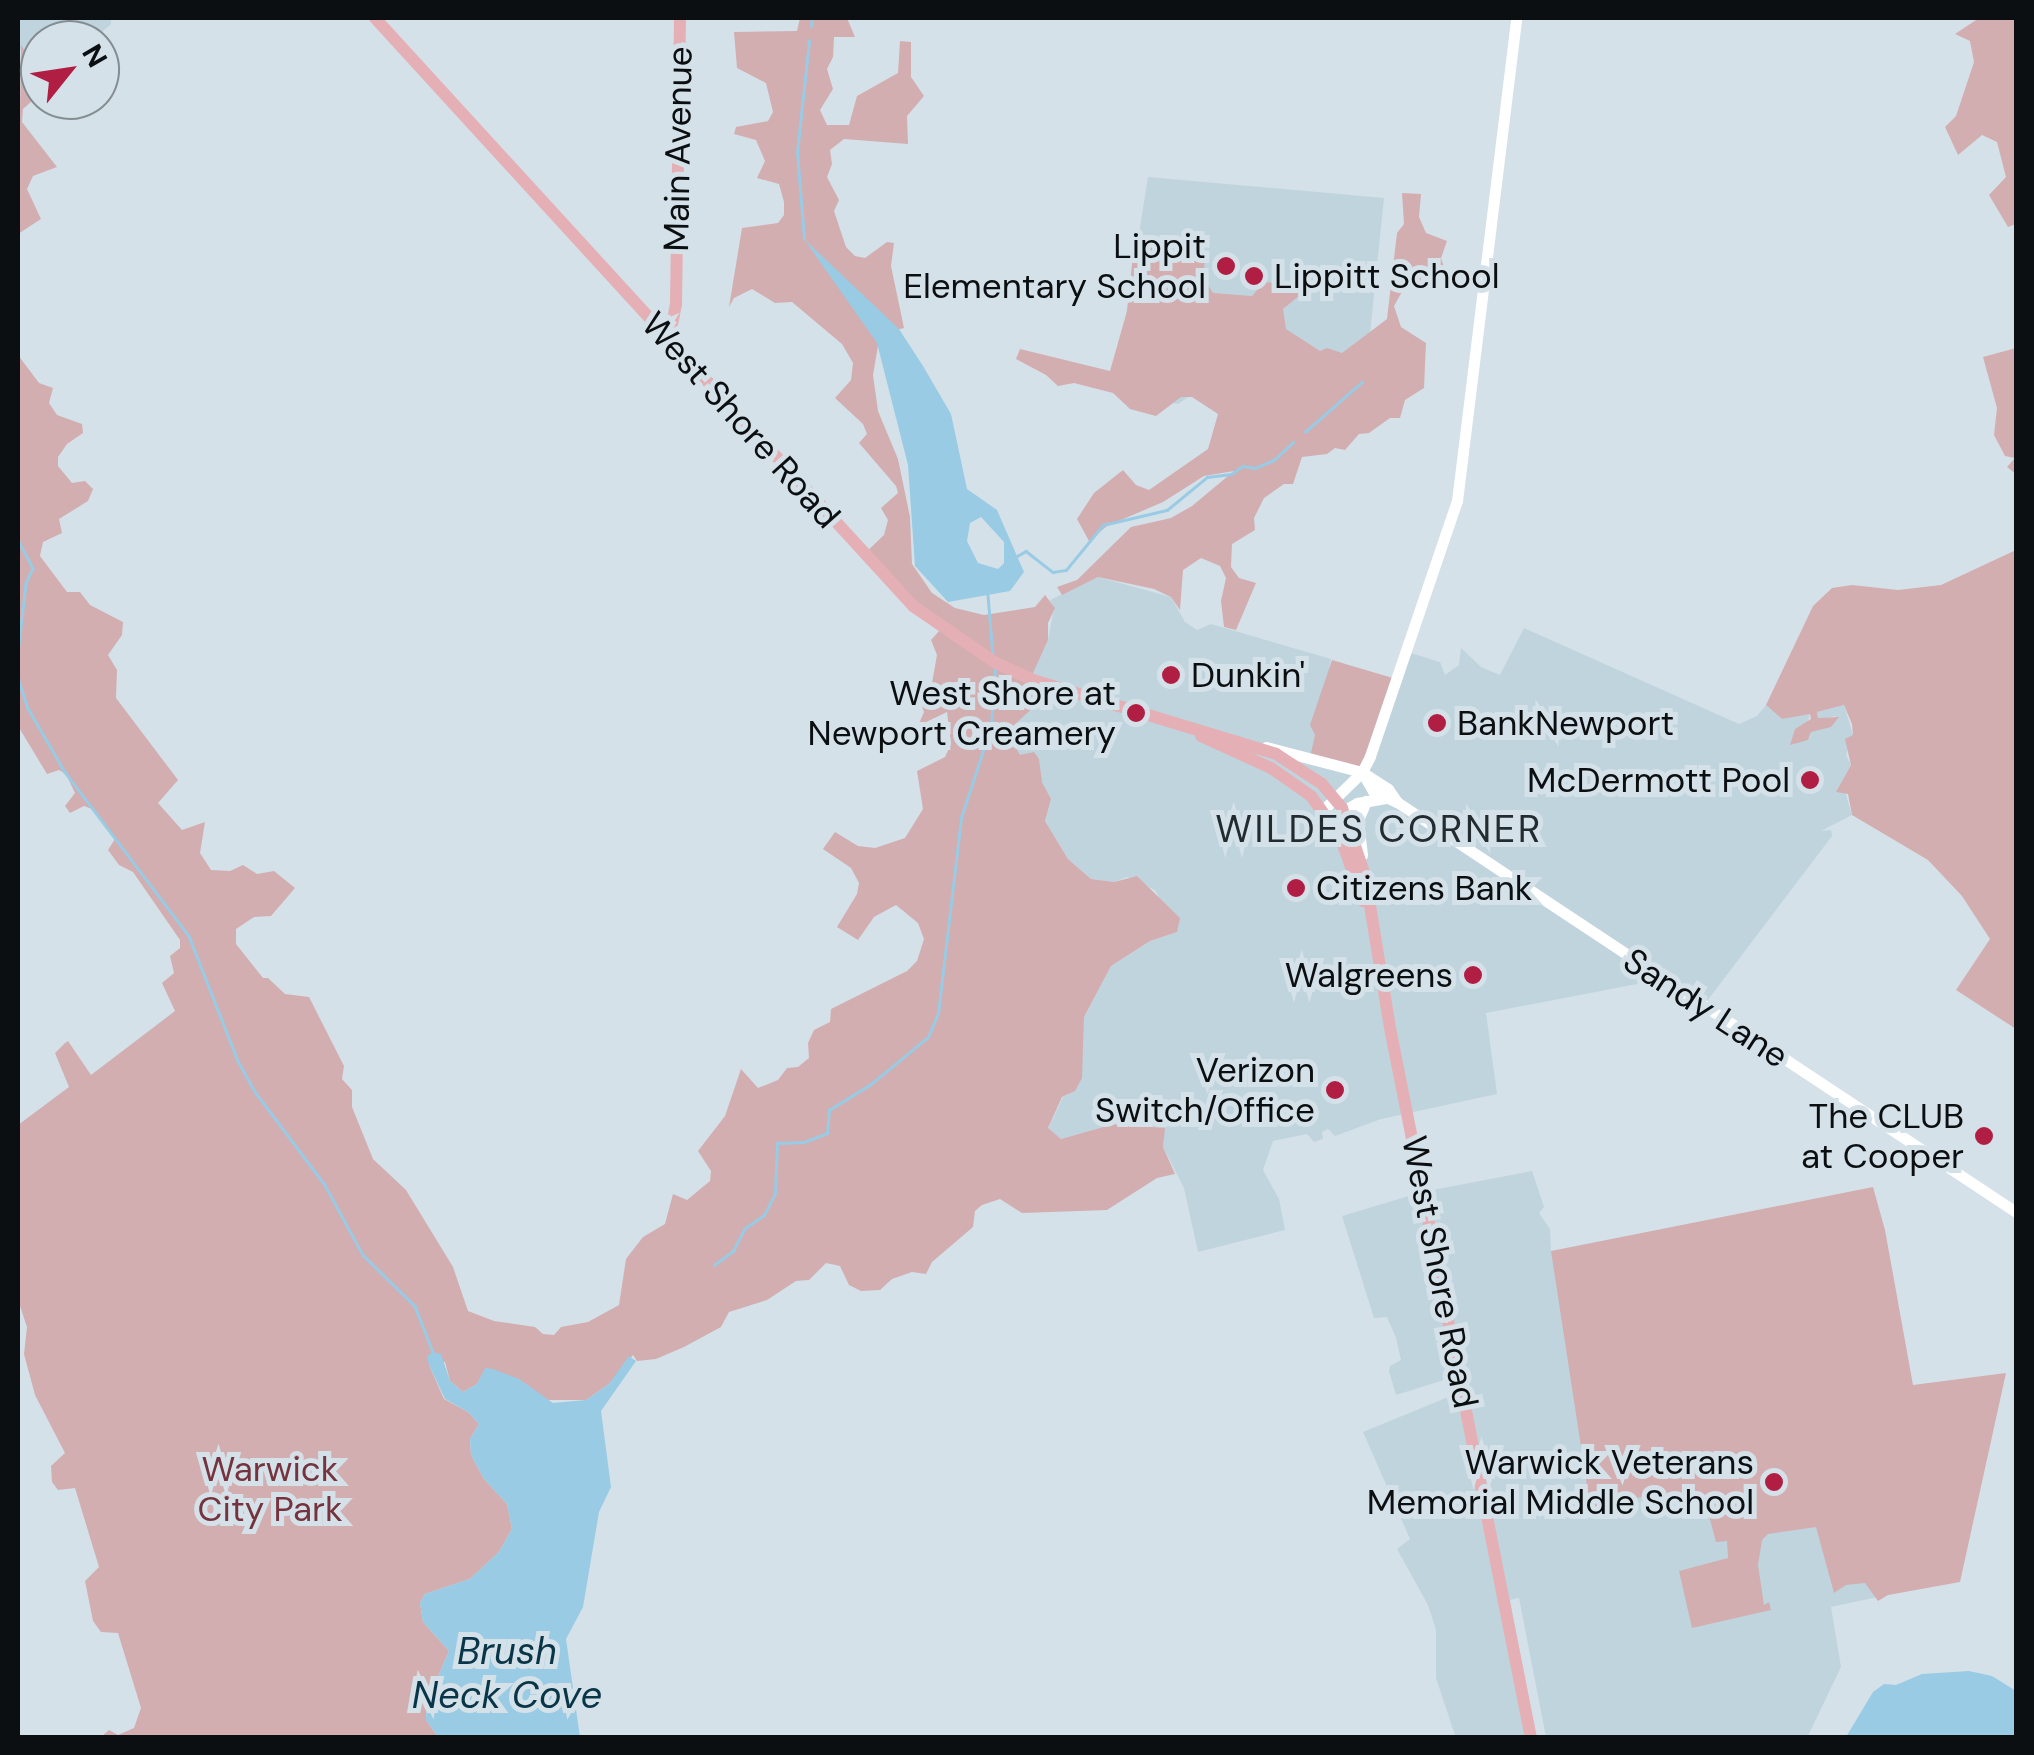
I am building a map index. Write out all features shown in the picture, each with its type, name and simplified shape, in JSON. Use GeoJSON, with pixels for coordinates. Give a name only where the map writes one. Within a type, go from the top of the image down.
{"type":"FeatureCollection","features":[{"type":"Feature","properties":{"kind":"main road","name":"West Shore Road"},"geometry":{"type":"LineString","coordinates":[[375,18],[872,566],[936,624],[1020,674],[1176,724],[1254,744],[1289,761],[1333,809],[1362,859],[1371,924],[1531,1738]]}},
{"type":"Feature","properties":{"kind":"main road","name":"Main Avenue"},"geometry":{"type":"LineString","coordinates":[[669,340],[676,305],[680,18]]}},
{"type":"Feature","properties":{"kind":"main road"},"geometry":{"type":"LineString","coordinates":[[1333,809],[1362,772],[1457,501],[1516,18]]}},
{"type":"Feature","properties":{"kind":"main road","name":"West Shore Road"},"geometry":{"type":"LineString","coordinates":[[1176,724],[1288,777],[1333,809],[1371,924]]}},
{"type":"Feature","properties":{"kind":"main road","name":"Sandy Lane"},"geometry":{"type":"LineString","coordinates":[[1254,744],[1362,772],[1388,790],[1392,800],[2016,1212]]}},
{"type":"Feature","properties":{"kind":"main road"},"geometry":{"type":"LineString","coordinates":[[1333,809],[1366,800],[1392,800]]}},
{"type":"Feature","properties":{"kind":"main road"},"geometry":{"type":"LineString","coordinates":[[1362,859],[1358,820],[1366,800]]}},
{"type":"Feature","properties":{"kind":"shaded area"},"geometry":{"type":"Polygon","coordinates":[[[18,18],[111,18],[20,20],[18,47],[18,18]]]}},
{"type":"Feature","properties":{"kind":"shaded area","name":"Lippitt School"},"geometry":{"type":"Polygon","coordinates":[[[1148,177],[1384,198],[1368,353],[1190,396],[1178,404],[1114,391],[1148,177]]]}},
{"type":"Feature","properties":{"kind":"shaded area"},"geometry":{"type":"Polygon","coordinates":[[[1098,577],[1171,597],[1185,622],[1197,630],[1211,624],[1331,659],[1326,684],[1359,777],[1408,652],[1440,662],[1445,675],[1459,665],[1461,648],[1481,667],[1500,675],[1524,628],[1739,724],[1757,716],[1766,705],[1782,719],[1810,713],[1804,738],[1809,739],[1811,732],[1837,716],[1818,719],[1817,712],[1844,705],[1853,735],[1846,755],[1851,765],[1842,782],[1852,815],[1821,831],[1831,830],[1832,836],[1704,1005],[1648,974],[1637,984],[1486,1013],[1497,1094],[1381,1119],[1335,1136],[1328,1129],[1322,1132],[1323,1139],[1314,1142],[1307,1134],[1273,1141],[1263,1170],[1279,1199],[1285,1230],[1198,1252],[1184,1188],[1163,1147],[1164,1128],[1114,1124],[1061,1139],[1048,1129],[1063,1097],[1075,1091],[1084,1017],[1111,966],[1150,941],[1177,932],[1155,890],[1127,877],[1114,882],[1091,879],[1068,859],[1045,821],[1051,799],[1027,755],[1020,756],[1009,736],[1011,727],[1022,717],[1030,680],[1048,640],[1054,608],[1050,600],[1098,577]]]}},
{"type":"Feature","properties":{"kind":"shaded area"},"geometry":{"type":"Polygon","coordinates":[[[1532,1171],[1544,1207],[1539,1213],[1550,1229],[1551,1251],[1953,1581],[1831,1607],[1841,1667],[1807,1738],[1546,1737],[1519,1598],[1510,1600],[1536,1737],[1455,1735],[1436,1678],[1436,1630],[1428,1605],[1397,1549],[1410,1539],[1363,1432],[1463,1391],[1467,1381],[1463,1374],[1396,1395],[1389,1371],[1390,1366],[1401,1360],[1396,1338],[1387,1317],[1374,1318],[1342,1216],[1422,1192],[1532,1171]]]}},
{"type":"Feature","properties":{"kind":"green space","name":"Warwick City Park"},"geometry":{"type":"Polygon","coordinates":[[[800,18],[847,18],[855,37],[834,37],[833,57],[827,69],[833,89],[820,110],[827,125],[849,125],[857,96],[898,73],[900,41],[911,42],[911,77],[924,96],[907,116],[908,144],[844,139],[830,150],[832,164],[827,177],[839,200],[834,211],[846,247],[855,256],[865,258],[887,242],[894,243],[891,266],[904,328],[880,334],[873,375],[878,411],[898,459],[910,517],[912,564],[932,593],[955,608],[984,615],[1035,607],[1045,595],[1055,608],[1048,623],[1048,640],[1030,680],[1043,687],[1035,706],[1012,727],[1010,737],[1020,755],[1034,752],[1039,759],[1042,782],[1051,799],[1045,821],[1068,859],[1091,879],[1114,882],[1137,876],[1180,918],[1177,932],[1150,941],[1111,966],[1084,1017],[1082,1078],[1075,1091],[1062,1097],[1048,1128],[1061,1139],[1114,1124],[1165,1128],[1163,1147],[1175,1174],[1157,1178],[1107,1210],[1022,1213],[1000,1199],[982,1205],[975,1211],[973,1227],[932,1262],[926,1274],[912,1272],[892,1279],[880,1290],[861,1291],[849,1285],[840,1266],[826,1263],[809,1280],[796,1281],[767,1300],[729,1312],[721,1327],[684,1347],[656,1359],[637,1361],[633,1355],[609,1384],[586,1400],[545,1400],[526,1384],[486,1368],[477,1384],[463,1392],[450,1381],[445,1362],[429,1365],[444,1399],[468,1412],[479,1424],[470,1439],[471,1455],[484,1479],[507,1504],[512,1529],[499,1552],[470,1579],[425,1594],[420,1603],[423,1622],[449,1651],[427,1702],[426,1720],[438,1737],[101,1737],[109,1730],[118,1735],[134,1728],[141,1708],[118,1633],[101,1632],[93,1621],[85,1581],[99,1567],[75,1488],[58,1490],[52,1482],[51,1466],[65,1453],[35,1395],[24,1354],[27,1327],[18,1300],[18,1125],[69,1087],[55,1053],[65,1043],[68,1041],[91,1075],[175,1011],[162,983],[174,973],[170,956],[180,948],[180,940],[133,872],[119,865],[108,850],[115,839],[95,810],[84,806],[70,813],[65,806],[75,793],[66,774],[59,770],[47,774],[18,726],[18,355],[39,383],[53,388],[49,403],[57,415],[82,424],[83,433],[67,444],[58,457],[58,466],[72,483],[85,481],[93,489],[88,501],[59,519],[62,533],[43,542],[40,556],[67,592],[80,592],[90,605],[123,622],[122,635],[108,655],[117,670],[116,698],[178,780],[158,803],[182,830],[205,822],[200,853],[211,870],[230,871],[243,865],[257,874],[274,871],[295,888],[271,916],[254,917],[236,929],[236,944],[263,978],[285,994],[309,997],[344,1066],[342,1079],[352,1090],[352,1107],[373,1159],[406,1190],[453,1267],[468,1311],[494,1321],[535,1327],[543,1334],[554,1335],[561,1327],[588,1322],[619,1305],[626,1259],[643,1237],[665,1224],[673,1194],[687,1200],[710,1181],[711,1171],[698,1151],[725,1116],[741,1069],[758,1088],[778,1080],[787,1068],[798,1067],[809,1058],[808,1043],[814,1030],[830,1022],[831,1009],[907,971],[917,961],[924,939],[918,923],[896,905],[874,917],[858,940],[837,927],[857,894],[859,883],[851,868],[823,849],[835,832],[858,846],[875,848],[905,838],[923,809],[917,771],[945,757],[951,744],[947,712],[918,726],[924,712],[920,700],[932,683],[937,655],[931,640],[940,630],[862,556],[884,535],[888,520],[881,508],[898,493],[896,486],[859,443],[867,434],[863,424],[835,398],[851,380],[853,363],[842,344],[792,302],[775,303],[752,289],[734,298],[729,307],[742,228],[778,223],[784,215],[779,184],[757,178],[765,161],[756,140],[734,134],[736,127],[768,121],[773,112],[766,83],[737,68],[734,32],[797,31],[800,18]]]}},
{"type":"Feature","properties":{"kind":"green space"},"geometry":{"type":"Polygon","coordinates":[[[1979,18],[2016,18],[2016,224],[2008,227],[1989,195],[2006,177],[1997,142],[1982,135],[1958,155],[1945,127],[1956,116],[1974,62],[1970,41],[1955,34],[1979,18]]]}},
{"type":"Feature","properties":{"kind":"green space"},"geometry":{"type":"Polygon","coordinates":[[[20,108],[20,120],[57,167],[33,176],[27,189],[41,219],[18,234],[20,108]]]}},
{"type":"Feature","properties":{"kind":"green space"},"geometry":{"type":"Polygon","coordinates":[[[1402,193],[1421,194],[1419,217],[1426,233],[1447,241],[1441,258],[1445,270],[1433,286],[1423,282],[1403,290],[1394,306],[1401,327],[1426,343],[1424,388],[1405,400],[1400,418],[1390,418],[1369,433],[1359,434],[1345,450],[1335,448],[1327,454],[1302,457],[1293,484],[1284,484],[1264,498],[1254,518],[1255,530],[1232,544],[1231,567],[1239,578],[1256,583],[1236,630],[1224,627],[1221,601],[1226,578],[1220,566],[1201,558],[1183,570],[1180,610],[1171,597],[1154,589],[1098,577],[1062,595],[1057,587],[1077,580],[1131,527],[1171,518],[1234,471],[1204,476],[1163,502],[1107,526],[1089,541],[1077,519],[1094,493],[1123,470],[1136,485],[1149,490],[1208,449],[1218,414],[1192,397],[1181,397],[1156,416],[1130,409],[1113,393],[1074,383],[1058,386],[1016,359],[1020,349],[1110,371],[1127,311],[1134,245],[1139,243],[1161,245],[1163,251],[1206,251],[1203,277],[1213,293],[1252,296],[1264,282],[1298,285],[1300,295],[1283,309],[1286,329],[1320,351],[1327,348],[1342,353],[1387,319],[1397,233],[1404,224],[1402,193]]]}},
{"type":"Feature","properties":{"kind":"green space"},"geometry":{"type":"Polygon","coordinates":[[[2016,348],[2016,474],[2007,467],[2015,458],[2005,456],[1994,435],[1997,408],[1983,357],[2016,348]]]}},
{"type":"Feature","properties":{"kind":"green space"},"geometry":{"type":"Polygon","coordinates":[[[2016,550],[2016,1029],[1956,990],[1990,939],[1962,896],[1928,860],[1852,815],[1848,794],[1836,792],[1851,765],[1845,739],[1853,735],[1852,724],[1844,705],[1817,712],[1818,718],[1839,717],[1831,727],[1811,732],[1808,740],[1790,745],[1795,729],[1811,719],[1810,714],[1782,719],[1766,705],[1813,606],[1832,588],[1852,585],[1898,590],[1941,585],[2016,550]]]}},
{"type":"Feature","properties":{"kind":"green space"},"geometry":{"type":"Polygon","coordinates":[[[1332,660],[1396,679],[1362,776],[1310,757],[1315,735],[1310,725],[1332,660]]]}},
{"type":"Feature","properties":{"kind":"green space","name":"Warwick Veterans Memorial Middle School"},"geometry":{"type":"Polygon","coordinates":[[[1873,1187],[1885,1230],[1913,1385],[2006,1373],[1960,1582],[1888,1595],[1878,1601],[1865,1583],[1846,1585],[1834,1593],[1816,1527],[1768,1534],[1762,1540],[1758,1565],[1764,1605],[1769,1602],[1771,1610],[1692,1628],[1679,1571],[1728,1558],[1727,1541],[1716,1542],[1704,1497],[1651,1494],[1591,1512],[1551,1251],[1873,1187]]]}},
{"type":"Feature","properties":{"kind":"water"},"geometry":{"type":"Polygon","coordinates":[[[804,239],[899,329],[923,366],[951,414],[967,489],[997,510],[1024,572],[1010,591],[948,602],[915,566],[908,465],[877,343],[804,239]],[[981,517],[970,523],[967,541],[978,563],[998,569],[1004,563],[1004,542],[981,517]]]}},
{"type":"Feature","properties":{"kind":"water","name":"Brush Neck Cove"},"geometry":{"type":"Polygon","coordinates":[[[433,1352],[441,1354],[450,1381],[463,1392],[477,1384],[485,1368],[519,1379],[553,1403],[586,1400],[609,1384],[629,1356],[636,1361],[601,1411],[611,1487],[599,1512],[583,1607],[566,1639],[580,1737],[438,1737],[426,1720],[427,1702],[449,1651],[423,1622],[420,1603],[425,1594],[470,1579],[499,1552],[512,1529],[507,1504],[484,1479],[471,1455],[470,1439],[479,1424],[468,1412],[445,1399],[429,1365],[427,1356],[433,1352]]]}},
{"type":"Feature","properties":{"kind":"water"},"geometry":{"type":"Polygon","coordinates":[[[1969,1671],[1992,1676],[2016,1691],[2016,1737],[1846,1737],[1873,1692],[1884,1684],[1896,1685],[1922,1674],[1969,1671]]]}},
{"type":"Feature","properties":{"kind":"waterway"},"geometry":{"type":"LineString","coordinates":[[811,26],[812,18]]}},
{"type":"Feature","properties":{"kind":"waterway"},"geometry":{"type":"LineString","coordinates":[[804,239],[797,152],[809,41]]}},
{"type":"Feature","properties":{"kind":"waterway"},"geometry":{"type":"LineString","coordinates":[[1305,432],[1362,382]]}},
{"type":"Feature","properties":{"kind":"waterway"},"geometry":{"type":"LineString","coordinates":[[1017,556],[1026,551],[1053,572],[1066,570],[1103,525],[1167,510],[1207,477],[1231,474],[1243,466],[1255,468],[1274,460],[1293,442]]}},
{"type":"Feature","properties":{"kind":"waterway"},"geometry":{"type":"LineString","coordinates":[[18,540],[33,568],[26,584],[18,653]]}},
{"type":"Feature","properties":{"kind":"waterway"},"geometry":{"type":"LineString","coordinates":[[988,595],[993,656]]}},
{"type":"Feature","properties":{"kind":"waterway"},"geometry":{"type":"LineString","coordinates":[[714,1265],[733,1251],[744,1229],[764,1215],[775,1193],[777,1143],[804,1142],[827,1133],[829,1110],[871,1084],[928,1037],[938,1014],[961,818],[991,726],[995,669]]}},
{"type":"Feature","properties":{"kind":"waterway"},"geometry":{"type":"LineString","coordinates":[[18,678],[28,708],[65,772],[189,936],[238,1061],[256,1093],[325,1185],[363,1255],[415,1306],[433,1352]]}},
{"type":"Feature","properties":{"kind":"place","name":"Lippit Elementary School"},"geometry":{"type":"Point","coordinates":[1226,266]}},
{"type":"Feature","properties":{"kind":"place","name":"Lippitt School"},"geometry":{"type":"Point","coordinates":[1254,276]}},
{"type":"Feature","properties":{"kind":"place","name":"Dunkin'"},"geometry":{"type":"Point","coordinates":[1171,675]}},
{"type":"Feature","properties":{"kind":"place","name":"West Shore at Newport Creamery"},"geometry":{"type":"Point","coordinates":[1136,713]}},
{"type":"Feature","properties":{"kind":"place","name":"BankNewport"},"geometry":{"type":"Point","coordinates":[1437,723]}},
{"type":"Feature","properties":{"kind":"place","name":"McDermott Pool"},"geometry":{"type":"Point","coordinates":[1810,780]}},
{"type":"Feature","properties":{"kind":"place","name":"Citizens Bank"},"geometry":{"type":"Point","coordinates":[1296,888]}},
{"type":"Feature","properties":{"kind":"place","name":"Walgreens"},"geometry":{"type":"Point","coordinates":[1473,975]}},
{"type":"Feature","properties":{"kind":"place","name":"Verizon Switch/Office"},"geometry":{"type":"Point","coordinates":[1335,1090]}},
{"type":"Feature","properties":{"kind":"place","name":"The CLUB at Cooper"},"geometry":{"type":"Point","coordinates":[1984,1136]}},
{"type":"Feature","properties":{"kind":"place","name":"Warwick Veterans Memorial Middle School"},"geometry":{"type":"Point","coordinates":[1774,1482]}},
{"type":"Feature","properties":{"kind":"district","name":"WILDES CORNER"},"geometry":{"type":"Point","coordinates":[1379,830]}}]}
